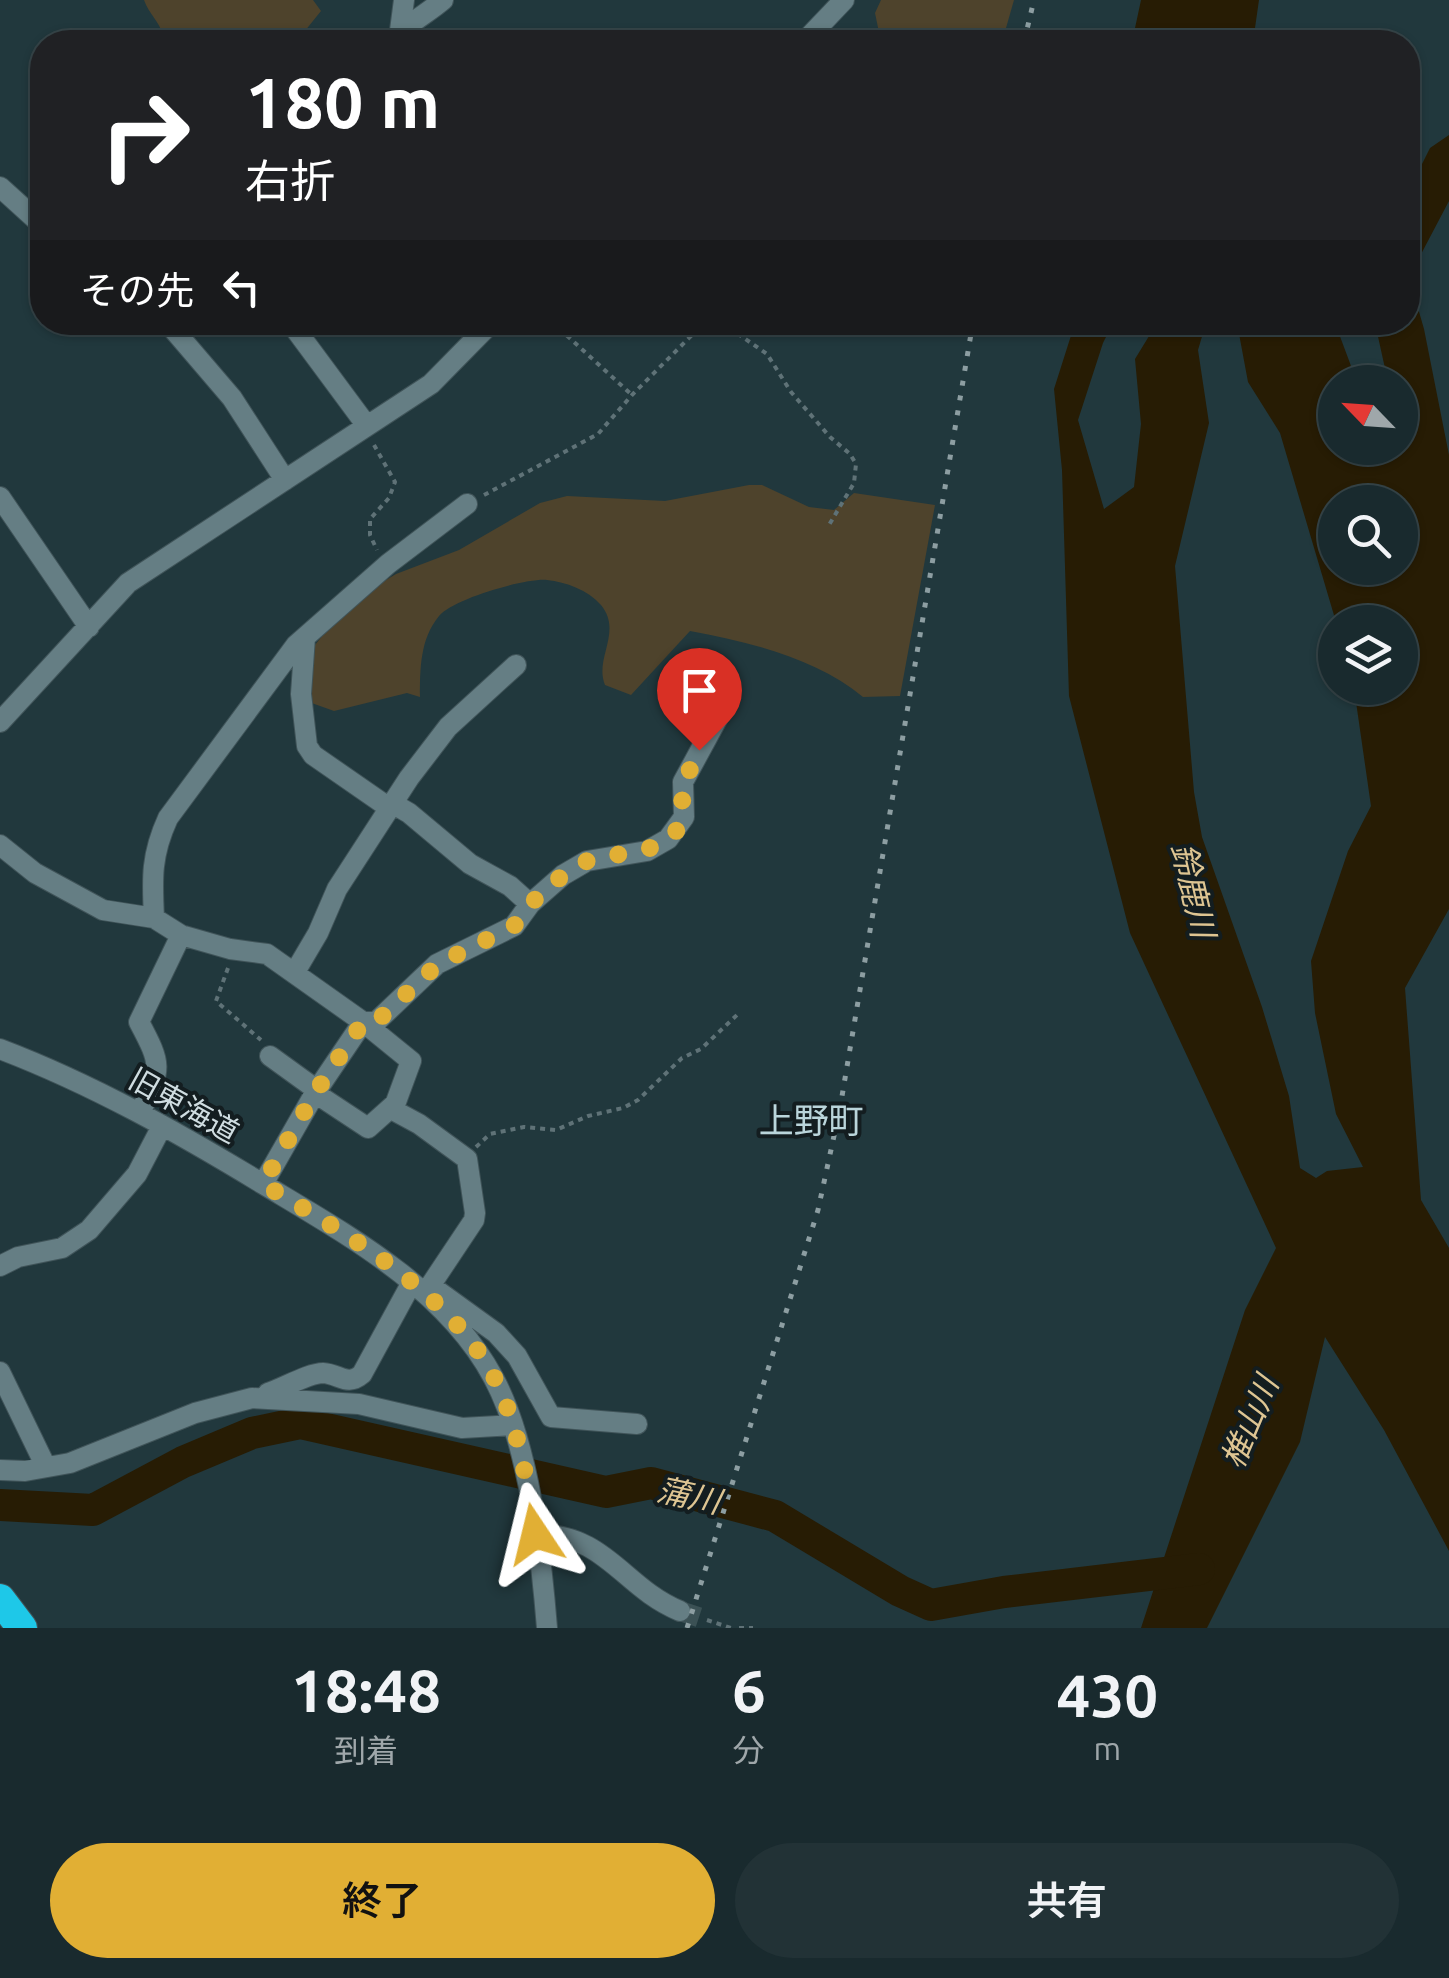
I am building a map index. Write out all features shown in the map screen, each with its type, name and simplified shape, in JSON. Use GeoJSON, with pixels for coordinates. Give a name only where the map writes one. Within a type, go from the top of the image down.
{"type":"FeatureCollection","features":[{"type":"Feature","properties":{"kind":"highway"},"geometry":{"type":"LineString","coordinates":[[0,1599],[22,1628]]}},
{"type":"Feature","properties":{"kind":"street"},"geometry":{"type":"LineString","coordinates":[[399,30],[404,0]]}},
{"type":"Feature","properties":{"kind":"street"},"geometry":{"type":"LineString","coordinates":[[408,30],[443,0]]}},
{"type":"Feature","properties":{"kind":"street"},"geometry":{"type":"LineString","coordinates":[[815,30],[844,0]]}},
{"type":"Feature","properties":{"kind":"street"},"geometry":{"type":"LineString","coordinates":[[0,188],[30,214]]}},
{"type":"Feature","properties":{"kind":"street"},"geometry":{"type":"LineString","coordinates":[[178,335],[232,398],[285,480]]}},
{"type":"Feature","properties":{"kind":"street"},"geometry":{"type":"LineString","coordinates":[[298,335],[365,427]]}},
{"type":"Feature","properties":{"kind":"street"},"geometry":{"type":"LineString","coordinates":[[0,722],[128,584],[431,384],[479,335]]}},
{"type":"Feature","properties":{"kind":"street"},"geometry":{"type":"LineString","coordinates":[[0,496],[89,627]]}},
{"type":"Feature","properties":{"kind":"street"},"geometry":{"type":"LineString","coordinates":[[154,918],[155,846],[168,818],[305,637],[388,564],[466,504]]}},
{"type":"Feature","properties":{"kind":"street"},"geometry":{"type":"LineString","coordinates":[[305,637],[302,694],[307,746],[313,756],[388,807],[397,806],[409,812],[470,864],[510,886],[530,904]]}},
{"type":"Feature","properties":{"kind":"street"},"geometry":{"type":"LineString","coordinates":[[295,972],[318,933],[336,889],[388,807],[448,726],[516,665]]}},
{"type":"Feature","properties":{"kind":"street"},"geometry":{"type":"LineString","coordinates":[[363,1022],[376,1022],[446,958],[504,933],[563,875],[587,861],[647,851],[675,833],[684,817],[683,782],[726,702]]}},
{"type":"Feature","properties":{"kind":"street"},"geometry":{"type":"LineString","coordinates":[[0,845],[35,873],[103,910],[154,918],[181,935],[230,949],[267,954],[363,1022],[412,1061],[393,1110],[468,1159],[474,1220],[421,1285],[355,1380],[349,1382],[319,1373],[252,1398],[194,1412],[70,1463],[0,1470]]}},
{"type":"Feature","properties":{"kind":"street"},"geometry":{"type":"LineString","coordinates":[[140,1113],[157,1076],[158,1060],[139,1022],[181,935]]}},
{"type":"Feature","properties":{"kind":"street"},"geometry":{"type":"LineString","coordinates":[[263,1184],[316,1092],[363,1022]]}},
{"type":"Feature","properties":{"kind":"street"},"geometry":{"type":"LineString","coordinates":[[265,1048],[316,1092],[368,1128],[396,1102]]}},
{"type":"Feature","properties":{"kind":"street","name":"旧東海道"},"geometry":{"type":"LineString","coordinates":[[0,1049],[140,1113],[263,1184],[421,1285],[469,1340],[494,1378],[515,1429],[532,1511],[548,1628]]}},
{"type":"Feature","properties":{"kind":"street"},"geometry":{"type":"LineString","coordinates":[[9,1262],[62,1248],[89,1230],[137,1174],[162,1126]]}},
{"type":"Feature","properties":{"kind":"street"},"geometry":{"type":"LineString","coordinates":[[421,1285],[496,1333],[517,1356],[551,1417],[637,1424]]}},
{"type":"Feature","properties":{"kind":"street"},"geometry":{"type":"LineString","coordinates":[[0,1372],[46,1467]]}},
{"type":"Feature","properties":{"kind":"street"},"geometry":{"type":"LineString","coordinates":[[252,1398],[358,1404],[462,1428],[515,1429]]}},
{"type":"Feature","properties":{"kind":"street"},"geometry":{"type":"LineString","coordinates":[[535,1534],[560,1534],[591,1547],[658,1600],[680,1611]]}},
{"type":"Feature","properties":{"kind":"path"},"geometry":{"type":"LineString","coordinates":[[566,335],[632,395]]}},
{"type":"Feature","properties":{"kind":"path"},"geometry":{"type":"LineString","coordinates":[[466,504],[587,442],[692,335]]}},
{"type":"Feature","properties":{"kind":"path"},"geometry":{"type":"LineString","coordinates":[[739,335],[766,354],[790,392],[856,464],[854,482],[829,525]]}},
{"type":"Feature","properties":{"kind":"path"},"geometry":{"type":"LineString","coordinates":[[365,427],[395,482],[389,498],[370,519],[369,527],[376,550],[388,564]]}},
{"type":"Feature","properties":{"kind":"path"},"geometry":{"type":"LineString","coordinates":[[230,949],[230,962],[216,1001],[265,1048]]}},
{"type":"Feature","properties":{"kind":"path"},"geometry":{"type":"LineString","coordinates":[[468,1159],[490,1134],[524,1127],[556,1130],[638,1100],[682,1058],[701,1050],[738,1014]]}},
{"type":"Feature","properties":{"kind":"path"},"geometry":{"type":"LineString","coordinates":[[707,1620],[729,1628]]}},
{"type":"Feature","properties":{"kind":"path"},"geometry":{"type":"LineString","coordinates":[[739,1628],[753,1628]]}},
{"type":"Feature","properties":{"kind":"shaded area"},"geometry":{"type":"Polygon","coordinates":[[[144,0],[313,0],[321,11],[306,30],[161,30],[144,0]]]}},
{"type":"Feature","properties":{"kind":"shaded area"},"geometry":{"type":"Polygon","coordinates":[[[881,0],[1014,0],[1005,30],[879,30],[875,13],[881,0]]]}},
{"type":"Feature","properties":{"kind":"shaded area"},"geometry":{"type":"Polygon","coordinates":[[[762,485],[809,507],[834,510],[854,493],[935,505],[900,696],[863,697],[803,662],[758,646],[690,631],[631,695],[605,685],[603,665],[609,625],[601,605],[576,588],[547,580],[490,591],[439,616],[425,644],[420,697],[407,693],[334,711],[295,697],[315,645],[348,603],[396,574],[459,550],[540,503],[567,496],[665,501],[762,485]]]}},
{"type":"Feature","properties":{"kind":"water"},"geometry":{"type":"Polygon","coordinates":[[[1141,0],[1259,0],[1255,30],[1135,30],[1141,0]]]}},
{"type":"Feature","properties":{"kind":"water"},"geometry":{"type":"Polygon","coordinates":[[[1449,135],[1449,201],[1420,256],[1420,168],[1430,148],[1449,135]]]}},
{"type":"Feature","properties":{"kind":"water"},"geometry":{"type":"Polygon","coordinates":[[[1420,315],[1449,455],[1449,909],[1405,988],[1421,1200],[1449,1248],[1449,1551],[1384,1430],[1325,1337],[1300,1442],[1207,1628],[1141,1628],[1245,1310],[1276,1248],[1130,933],[1069,696],[1062,470],[1054,389],[1071,335],[1107,335],[1078,420],[1104,509],[1134,487],[1141,424],[1135,359],[1150,335],[1202,335],[1198,350],[1209,423],[1175,566],[1194,792],[1202,837],[1289,1096],[1300,1168],[1316,1178],[1327,1171],[1363,1167],[1336,1114],[1315,1013],[1311,961],[1348,851],[1371,806],[1356,705],[1418,705],[1418,605],[1331,605],[1325,585],[1418,585],[1418,485],[1318,485],[1318,561],[1280,433],[1248,382],[1239,335],[1339,335],[1351,365],[1318,365],[1318,465],[1418,465],[1418,365],[1384,365],[1378,335],[1420,335],[1420,315]]]}},
{"type":"Feature","properties":{"kind":"waterway","name":"蒲川"},"geometry":{"type":"LineString","coordinates":[[0,1505],[93,1510],[183,1462],[252,1433],[300,1423],[606,1492],[651,1483],[775,1516],[900,1591],[931,1605],[1004,1592],[1199,1569]]}},
{"type":"Feature","properties":{"kind":"tunnel"},"geometry":{"type":"LineString","coordinates":[[680,1611],[707,1620]]}},
{"type":"Feature","properties":{"kind":"railway"},"geometry":{"type":"LineString","coordinates":[[1027,30],[1034,0]]}},
{"type":"Feature","properties":{"kind":"railway"},"geometry":{"type":"LineString","coordinates":[[687,1628],[818,1210],[840,1108],[971,335]]}},
{"type":"Feature","properties":{"kind":"district","name":"上野町"},"geometry":{"type":"Point","coordinates":[811,1120]}},
{"type":"Feature","properties":{"kind":"route"},"geometry":{"type":"LineString","coordinates":[[535,1534],[516,1434],[494,1378],[469,1340],[385,1262],[263,1184],[315,1093],[363,1022],[376,1022],[456,952],[514,926],[530,904],[563,875],[587,861],[647,851],[668,840],[684,817],[681,789],[699,750]]}},
{"type":"Feature","properties":{"kind":"water label","name":"鈴鹿川"},"geometry":{"type":"Point","coordinates":[1194,890]}},
{"type":"Feature","properties":{"kind":"water label","name":"椎山川"},"geometry":{"type":"Point","coordinates":[1249,1422]}}]}
